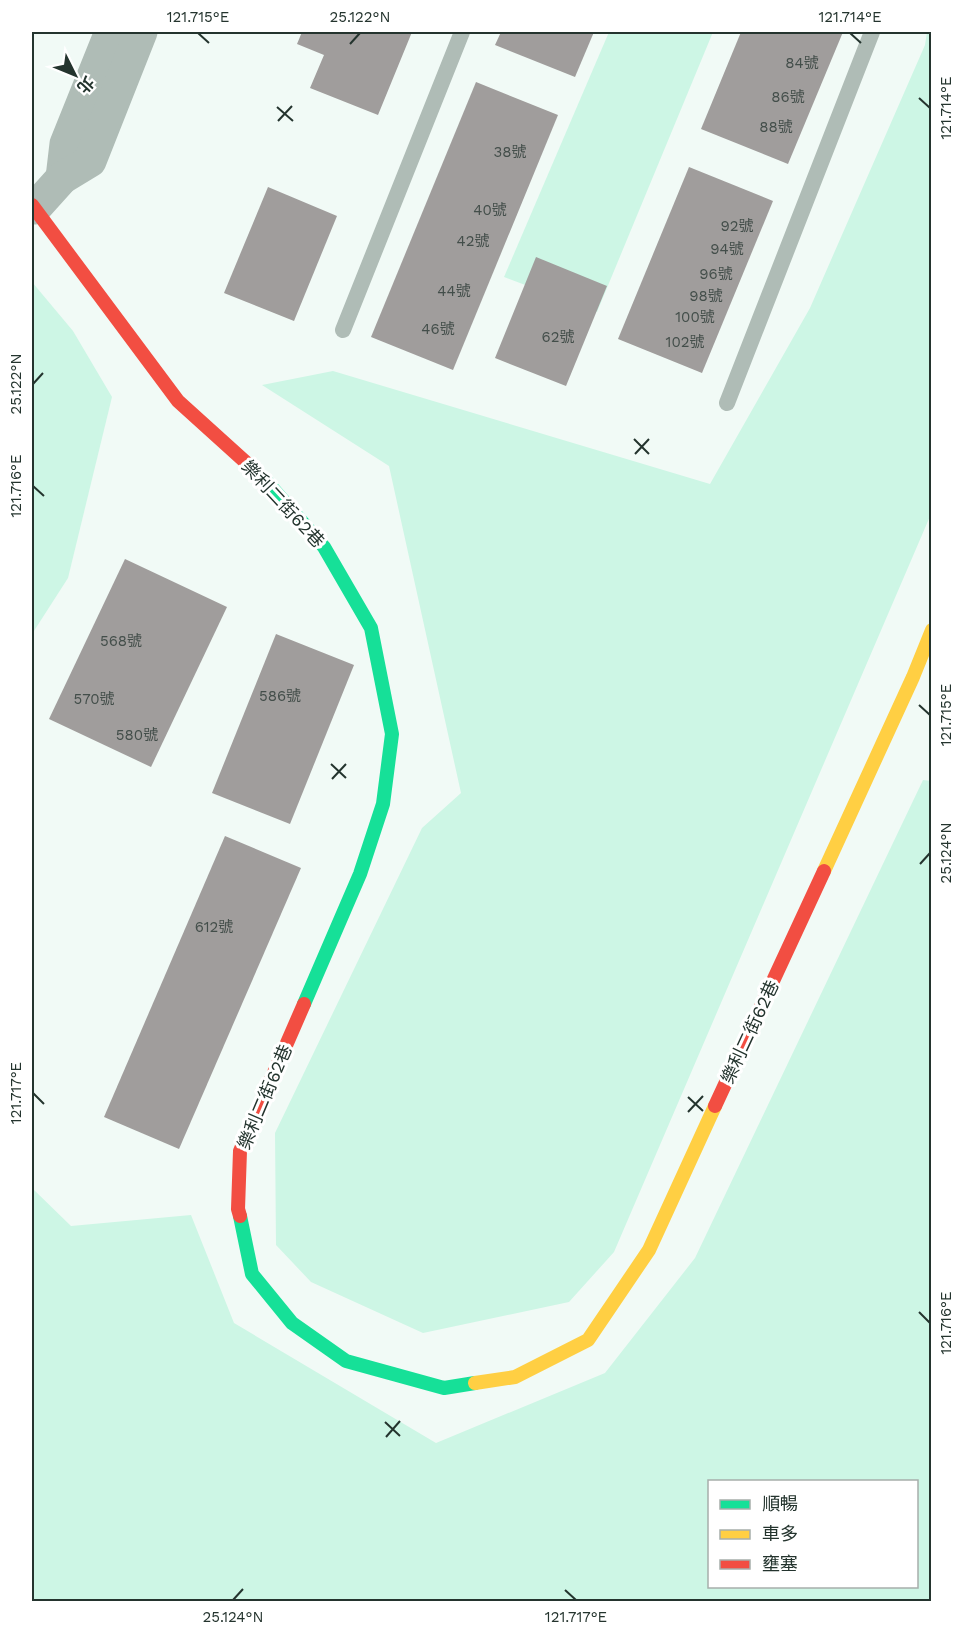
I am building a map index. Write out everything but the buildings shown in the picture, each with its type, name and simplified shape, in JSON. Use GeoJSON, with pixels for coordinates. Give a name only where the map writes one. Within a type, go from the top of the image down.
{"type":"FeatureCollection","features":[{"type":"Feature","properties":{"kind":"street"},"geometry":{"type":"LineString","coordinates":[[62,178],[66,144],[111,32]]}},
{"type":"Feature","properties":{"kind":"street","name":"樂利二街62巷"},"geometry":{"type":"LineString","coordinates":[[141,32],[90,161],[62,178],[33,207],[178,401],[267,482],[324,547],[371,628],[392,734],[383,804],[360,874],[240,1151],[238,1209],[252,1274],[292,1323],[346,1361],[444,1388],[515,1377],[588,1340],[649,1250],[913,677],[932,630]]}},
{"type":"Feature","properties":{"kind":"lane"},"geometry":{"type":"LineString","coordinates":[[343,330],[462,32]]}},
{"type":"Feature","properties":{"kind":"lane"},"geometry":{"type":"LineString","coordinates":[[726,403],[872,32]]}},
{"type":"Feature","properties":{"kind":"lane"},"geometry":{"type":"LineString","coordinates":[[913,677],[932,683]]}},
{"type":"Feature","properties":{"kind":"green space"},"geometry":{"type":"Polygon","coordinates":[[[609,32],[713,32],[597,312],[504,277],[609,32]]]}},
{"type":"Feature","properties":{"kind":"green space"},"geometry":{"type":"Polygon","coordinates":[[[927,32],[932,32],[931,514],[614,1252],[569,1302],[423,1333],[311,1282],[276,1245],[275,1133],[422,828],[461,793],[389,466],[262,385],[333,371],[710,484],[810,308],[925,45],[927,32]]]}},
{"type":"Feature","properties":{"kind":"green space"},"geometry":{"type":"Polygon","coordinates":[[[32,282],[73,331],[112,397],[68,578],[32,634],[32,282]]]}},
{"type":"Feature","properties":{"kind":"green space"},"geometry":{"type":"Polygon","coordinates":[[[923,780],[932,781],[931,1601],[32,1601],[32,1188],[71,1226],[191,1215],[234,1323],[436,1443],[605,1373],[695,1258],[923,780]]]}},
{"type":"Feature","properties":{"kind":"traffic: fast"},"geometry":{"type":"LineString","coordinates":[[251,467],[324,547],[371,628],[392,734],[383,804],[360,874],[304,1004]]}},
{"type":"Feature","properties":{"kind":"traffic: fast"},"geometry":{"type":"LineString","coordinates":[[240,1216],[252,1274],[292,1323],[346,1361],[444,1388],[475,1383]]}},
{"type":"Feature","properties":{"kind":"traffic: slow"},"geometry":{"type":"LineString","coordinates":[[824,871],[913,677],[932,630]]}},
{"type":"Feature","properties":{"kind":"traffic: slow"},"geometry":{"type":"LineString","coordinates":[[475,1383],[515,1377],[588,1340],[649,1250],[715,1106]]}},
{"type":"Feature","properties":{"kind":"traffic: jam"},"geometry":{"type":"LineString","coordinates":[[32,205],[178,401],[251,467]]}},
{"type":"Feature","properties":{"kind":"traffic: jam"},"geometry":{"type":"LineString","coordinates":[[715,1106],[824,871]]}},
{"type":"Feature","properties":{"kind":"traffic: jam"},"geometry":{"type":"LineString","coordinates":[[240,1216],[238,1209],[240,1151],[304,1004]]}}]}
